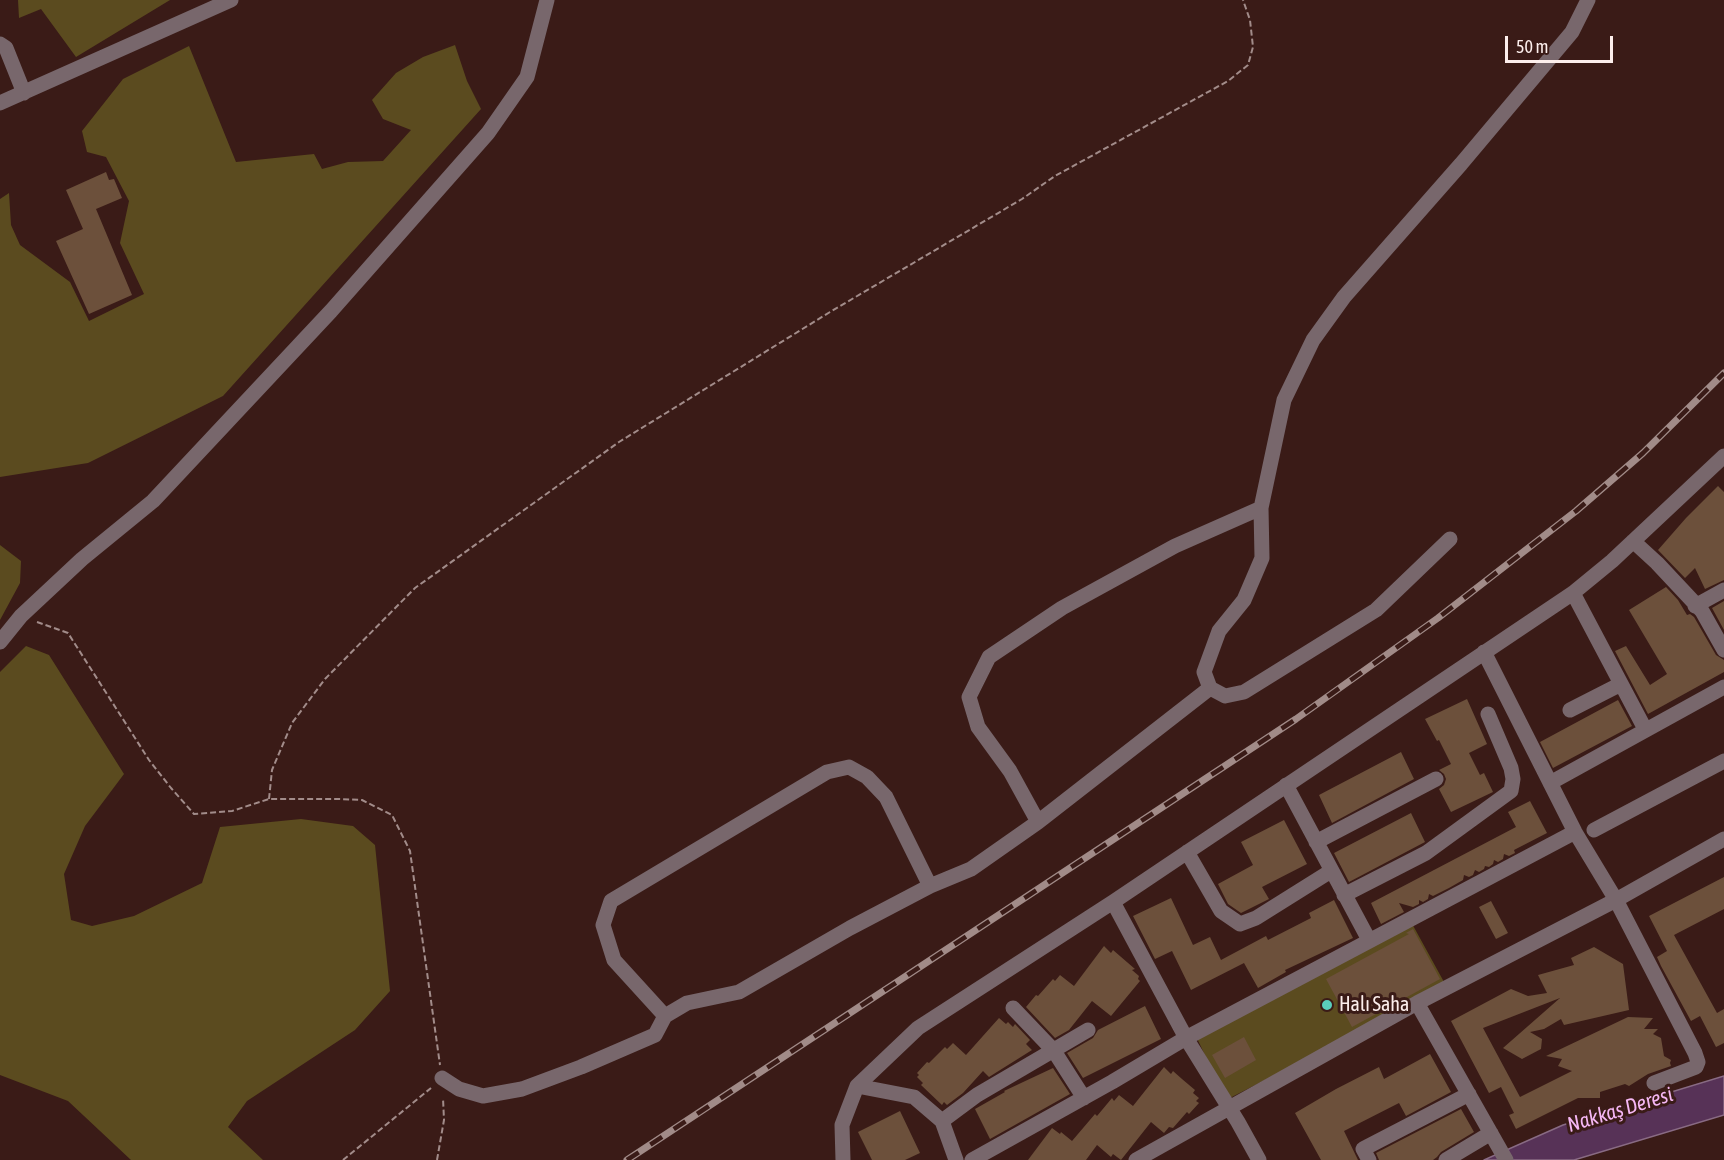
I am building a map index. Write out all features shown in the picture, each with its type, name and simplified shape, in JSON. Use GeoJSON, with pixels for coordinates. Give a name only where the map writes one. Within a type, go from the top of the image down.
{"type":"FeatureCollection","features":[{"type":"Feature","properties":{"kind":"street"},"geometry":{"type":"LineString","coordinates":[[0,103],[231,0]]}},
{"type":"Feature","properties":{"kind":"street"},"geometry":{"type":"LineString","coordinates":[[0,642],[21,616],[82,559],[153,501],[332,311],[488,134],[526,77],[547,0]]}},
{"type":"Feature","properties":{"kind":"street"},"geometry":{"type":"LineString","coordinates":[[1450,539],[1376,610],[1244,692],[1225,696],[1210,688],[1204,672],[1219,631],[1244,600],[1262,558],[1262,508],[1284,400],[1313,340],[1344,297],[1461,164],[1572,32],[1588,0]]}},
{"type":"Feature","properties":{"kind":"street"},"geometry":{"type":"LineString","coordinates":[[0,44],[6,48],[24,93]]}},
{"type":"Feature","properties":{"kind":"street"},"geometry":{"type":"LineString","coordinates":[[843,1160],[842,1125],[856,1086],[918,1028],[1113,902],[1573,593],[1633,541],[1724,456]]}},
{"type":"Feature","properties":{"kind":"street"},"geometry":{"type":"LineString","coordinates":[[1038,822],[1010,771],[978,727],[969,697],[989,657],[1062,608],[1175,546],[1262,508]]}},
{"type":"Feature","properties":{"kind":"street"},"geometry":{"type":"LineString","coordinates":[[1633,541],[1702,611],[1724,650]]}},
{"type":"Feature","properties":{"kind":"street"},"geometry":{"type":"LineString","coordinates":[[1695,606],[1724,590]]}},
{"type":"Feature","properties":{"kind":"street"},"geometry":{"type":"LineString","coordinates":[[1573,593],[1645,729]]}},
{"type":"Feature","properties":{"kind":"street"},"geometry":{"type":"LineString","coordinates":[[1484,652],[1575,832],[1616,900],[1695,1053],[1698,1062],[1696,1067],[1653,1083]]}},
{"type":"Feature","properties":{"kind":"street"},"geometry":{"type":"LineString","coordinates":[[1570,710],[1621,684]]}},
{"type":"Feature","properties":{"kind":"street"},"geometry":{"type":"LineString","coordinates":[[1550,783],[1724,687]]}},
{"type":"Feature","properties":{"kind":"street"},"geometry":{"type":"LineString","coordinates":[[442,1078],[459,1089],[483,1096],[522,1089],[581,1067],[655,1035],[666,1016],[687,1003],[739,992],[850,928],[930,886],[971,869],[1038,822],[1210,688]]}},
{"type":"Feature","properties":{"kind":"street"},"geometry":{"type":"LineString","coordinates":[[1344,895],[1426,853],[1511,791],[1513,779],[1511,768],[1488,714]]}},
{"type":"Feature","properties":{"kind":"street"},"geometry":{"type":"LineString","coordinates":[[1594,830],[1724,761]]}},
{"type":"Feature","properties":{"kind":"street"},"geometry":{"type":"LineString","coordinates":[[666,1016],[614,960],[603,925],[612,901],[827,772],[849,766],[867,777],[886,797],[930,886]]}},
{"type":"Feature","properties":{"kind":"street"},"geometry":{"type":"LineString","coordinates":[[1316,842],[1436,779]]}},
{"type":"Feature","properties":{"kind":"street"},"geometry":{"type":"LineString","coordinates":[[1286,785],[1369,940]]}},
{"type":"Feature","properties":{"kind":"street"},"geometry":{"type":"LineString","coordinates":[[972,1160],[1186,1038],[1575,832]]}},
{"type":"Feature","properties":{"kind":"street"},"geometry":{"type":"LineString","coordinates":[[1136,1160],[1418,1003],[1616,900],[1724,839]]}},
{"type":"Feature","properties":{"kind":"street"},"geometry":{"type":"LineString","coordinates":[[1187,852],[1221,911],[1240,924],[1256,918],[1331,871]]}},
{"type":"Feature","properties":{"kind":"street"},"geometry":{"type":"LineString","coordinates":[[1113,902],[1186,1038],[1259,1160]]}},
{"type":"Feature","properties":{"kind":"street"},"geometry":{"type":"LineString","coordinates":[[1418,1003],[1506,1160]]}},
{"type":"Feature","properties":{"kind":"street"},"geometry":{"type":"LineString","coordinates":[[1013,1008],[1054,1051],[1084,1098]]}},
{"type":"Feature","properties":{"kind":"street"},"geometry":{"type":"LineString","coordinates":[[942,1121],[976,1095],[1088,1030]]}},
{"type":"Feature","properties":{"kind":"street"},"geometry":{"type":"LineString","coordinates":[[856,1086],[914,1097],[942,1121],[956,1160]]}},
{"type":"Feature","properties":{"kind":"street"},"geometry":{"type":"LineString","coordinates":[[1369,1160],[1363,1149],[1469,1094]]}},
{"type":"Feature","properties":{"kind":"street"},"geometry":{"type":"LineString","coordinates":[[1446,1160],[1495,1138]]}},
{"type":"Feature","properties":{"kind":"path"},"geometry":{"type":"LineString","coordinates":[[269,799],[272,770],[292,723],[325,679],[415,588],[619,442],[839,307],[1022,199],[1054,176],[1228,81],[1248,65],[1253,47],[1250,20],[1243,0]]}},
{"type":"Feature","properties":{"kind":"path"},"geometry":{"type":"LineString","coordinates":[[21,616],[68,633],[149,760],[194,814],[232,811],[269,799],[362,800],[392,815],[410,851],[442,1078],[444,1120],[437,1160]]}},
{"type":"Feature","properties":{"kind":"path"},"geometry":{"type":"LineString","coordinates":[[344,1160],[442,1078]]}},
{"type":"Feature","properties":{"kind":"shaded area"},"geometry":{"type":"Polygon","coordinates":[[[18,0],[170,0],[76,57],[41,9],[19,18],[18,0]]]}},
{"type":"Feature","properties":{"kind":"shaded area"},"geometry":{"type":"Polygon","coordinates":[[[455,45],[467,81],[481,109],[223,396],[88,463],[0,477],[0,199],[9,193],[11,225],[20,245],[70,282],[89,321],[144,294],[120,243],[129,201],[106,157],[87,152],[82,131],[123,79],[189,46],[236,162],[314,154],[322,169],[348,162],[383,161],[411,130],[383,119],[372,100],[396,73],[423,57],[455,45]]]}},
{"type":"Feature","properties":{"kind":"shaded area"},"geometry":{"type":"Polygon","coordinates":[[[0,545],[21,561],[20,583],[0,620],[0,545]]]}},
{"type":"Feature","properties":{"kind":"shaded area"},"geometry":{"type":"Polygon","coordinates":[[[26,646],[49,655],[124,774],[85,826],[64,874],[71,920],[92,926],[134,916],[202,883],[220,827],[301,819],[353,826],[375,845],[390,991],[355,1030],[247,1101],[228,1127],[263,1160],[131,1160],[68,1101],[0,1075],[0,672],[26,646]]]}},
{"type":"Feature","properties":{"kind":"shaded area","name":"Halı Saha"},"geometry":{"type":"Polygon","coordinates":[[[1410,920],[1444,982],[1335,1044],[1226,1100],[1195,1034],[1410,920]]]}},
{"type":"Feature","properties":{"kind":"water","name":"Nakkaş Deresi"},"geometry":{"type":"Polygon","coordinates":[[[1724,1076],[1724,1115],[1574,1160],[1484,1160],[1563,1125],[1724,1076]]]}},
{"type":"Feature","properties":{"kind":"building"},"geometry":{"type":"Polygon","coordinates":[[[106,172],[109,180],[114,179],[122,198],[96,209],[132,295],[89,314],[56,241],[83,229],[66,190],[106,172]]]}},
{"type":"Feature","properties":{"kind":"building"},"geometry":{"type":"Polygon","coordinates":[[[1718,486],[1724,492],[1724,580],[1705,589],[1695,568],[1685,578],[1658,550],[1718,486]]]}},
{"type":"Feature","properties":{"kind":"building"},"geometry":{"type":"Polygon","coordinates":[[[1666,587],[1678,600],[1687,615],[1694,617],[1716,655],[1724,660],[1724,672],[1648,714],[1615,651],[1626,646],[1650,685],[1667,674],[1629,610],[1666,587]]]}},
{"type":"Feature","properties":{"kind":"building"},"geometry":{"type":"Polygon","coordinates":[[[1724,601],[1724,630],[1712,608],[1724,601]]]}},
{"type":"Feature","properties":{"kind":"building"},"geometry":{"type":"Polygon","coordinates":[[[1467,699],[1487,744],[1469,753],[1480,775],[1484,773],[1493,792],[1451,812],[1439,789],[1444,785],[1446,779],[1439,770],[1451,764],[1425,719],[1467,699]]]}},
{"type":"Feature","properties":{"kind":"building"},"geometry":{"type":"Polygon","coordinates":[[[1618,700],[1632,726],[1553,768],[1540,742],[1618,700]]]}},
{"type":"Feature","properties":{"kind":"building"},"geometry":{"type":"Polygon","coordinates":[[[1401,752],[1414,779],[1332,823],[1319,795],[1401,752]]]}},
{"type":"Feature","properties":{"kind":"building"},"geometry":{"type":"Polygon","coordinates":[[[1530,801],[1547,833],[1514,850],[1515,853],[1509,856],[1504,854],[1503,859],[1498,862],[1494,860],[1489,867],[1485,866],[1479,872],[1475,870],[1469,877],[1464,875],[1463,880],[1449,888],[1433,896],[1429,894],[1428,899],[1423,902],[1419,900],[1419,904],[1413,907],[1399,903],[1404,912],[1381,924],[1371,903],[1516,827],[1508,812],[1530,801]]]}},
{"type":"Feature","properties":{"kind":"building"},"geometry":{"type":"Polygon","coordinates":[[[1411,813],[1425,842],[1349,882],[1334,853],[1411,813]]]}},
{"type":"Feature","properties":{"kind":"building"},"geometry":{"type":"Polygon","coordinates":[[[1284,820],[1307,864],[1262,887],[1269,899],[1241,913],[1228,904],[1218,884],[1253,865],[1241,842],[1284,820]]]}},
{"type":"Feature","properties":{"kind":"building"},"geometry":{"type":"Polygon","coordinates":[[[1724,877],[1724,909],[1674,935],[1717,1013],[1724,1009],[1724,1043],[1716,1047],[1700,1016],[1691,1021],[1661,966],[1657,957],[1667,951],[1649,916],[1724,877]]]}},
{"type":"Feature","properties":{"kind":"building"},"geometry":{"type":"Polygon","coordinates":[[[1171,898],[1193,945],[1210,937],[1221,960],[1266,936],[1268,940],[1311,918],[1309,913],[1334,900],[1353,938],[1285,970],[1286,972],[1258,988],[1244,963],[1191,990],[1172,951],[1155,959],[1133,916],[1171,898]]]}},
{"type":"Feature","properties":{"kind":"building"},"geometry":{"type":"Polygon","coordinates":[[[1491,901],[1508,933],[1496,939],[1479,907],[1491,901]]]}},
{"type":"Feature","properties":{"kind":"building"},"geometry":{"type":"Polygon","coordinates":[[[1413,929],[1440,979],[1352,1027],[1326,979],[1409,934],[1406,933],[1413,929]]]}},
{"type":"Feature","properties":{"kind":"building"},"geometry":{"type":"Polygon","coordinates":[[[1104,946],[1111,953],[1113,950],[1135,969],[1132,970],[1139,976],[1140,981],[1111,1016],[1092,1001],[1069,1030],[1055,1038],[1026,1007],[1053,979],[1055,981],[1060,975],[1074,986],[1104,946]]]}},
{"type":"Feature","properties":{"kind":"building"},"geometry":{"type":"Polygon","coordinates":[[[1594,947],[1623,964],[1629,1010],[1564,1025],[1561,1019],[1544,1029],[1530,1032],[1542,1039],[1541,1049],[1522,1059],[1503,1048],[1560,998],[1483,1028],[1520,1097],[1572,1071],[1558,1066],[1562,1059],[1546,1056],[1628,1017],[1653,1018],[1644,1029],[1658,1029],[1653,1034],[1661,1038],[1664,1056],[1671,1060],[1671,1066],[1648,1074],[1629,1086],[1625,1084],[1600,1092],[1600,1098],[1578,1098],[1516,1129],[1509,1115],[1514,1113],[1501,1087],[1489,1093],[1451,1021],[1511,989],[1528,996],[1547,993],[1538,975],[1574,965],[1571,958],[1594,947]]]}},
{"type":"Feature","properties":{"kind":"building"},"geometry":{"type":"Polygon","coordinates":[[[1145,1006],[1161,1039],[1083,1078],[1067,1053],[1093,1038],[1098,1030],[1145,1006]]]}},
{"type":"Feature","properties":{"kind":"building"},"geometry":{"type":"Polygon","coordinates":[[[999,1018],[1013,1027],[1015,1024],[1030,1040],[1026,1044],[1032,1050],[989,1077],[983,1071],[963,1093],[947,1105],[944,1102],[942,1105],[921,1085],[923,1083],[917,1077],[919,1075],[917,1073],[945,1047],[947,1049],[953,1043],[966,1055],[999,1018]]]}},
{"type":"Feature","properties":{"kind":"building"},"geometry":{"type":"Polygon","coordinates":[[[1244,1037],[1256,1060],[1225,1078],[1212,1055],[1244,1037]]]}},
{"type":"Feature","properties":{"kind":"building"},"geometry":{"type":"Polygon","coordinates":[[[1430,1054],[1451,1092],[1406,1116],[1399,1103],[1344,1131],[1358,1160],[1321,1160],[1295,1113],[1379,1067],[1384,1079],[1430,1054]]]}},
{"type":"Feature","properties":{"kind":"building"},"geometry":{"type":"Polygon","coordinates":[[[1164,1067],[1171,1074],[1173,1071],[1195,1090],[1193,1093],[1199,1098],[1196,1101],[1199,1103],[1189,1114],[1187,1112],[1173,1128],[1169,1127],[1164,1133],[1151,1122],[1121,1160],[1113,1154],[1111,1157],[1097,1145],[1086,1160],[1028,1160],[1052,1128],[1072,1141],[1112,1098],[1114,1101],[1119,1095],[1133,1106],[1164,1067]]]}},
{"type":"Feature","properties":{"kind":"building"},"geometry":{"type":"Polygon","coordinates":[[[1053,1068],[1070,1094],[990,1139],[975,1109],[1004,1091],[1053,1068]]]}},
{"type":"Feature","properties":{"kind":"building"},"geometry":{"type":"Polygon","coordinates":[[[1461,1109],[1474,1132],[1441,1152],[1433,1160],[1379,1160],[1376,1153],[1461,1109]]]}},
{"type":"Feature","properties":{"kind":"building"},"geometry":{"type":"Polygon","coordinates":[[[900,1111],[920,1153],[905,1160],[872,1160],[858,1132],[900,1111]]]}},
{"type":"Feature","properties":{"kind":"railway"},"geometry":{"type":"LineString","coordinates":[[627,1160],[1296,719],[1438,618],[1576,511],[1643,453],[1724,373]]}},
{"type":"Feature","properties":{"kind":"place","name":"Halı Saha"},"geometry":{"type":"Point","coordinates":[1327,1005]}}]}
